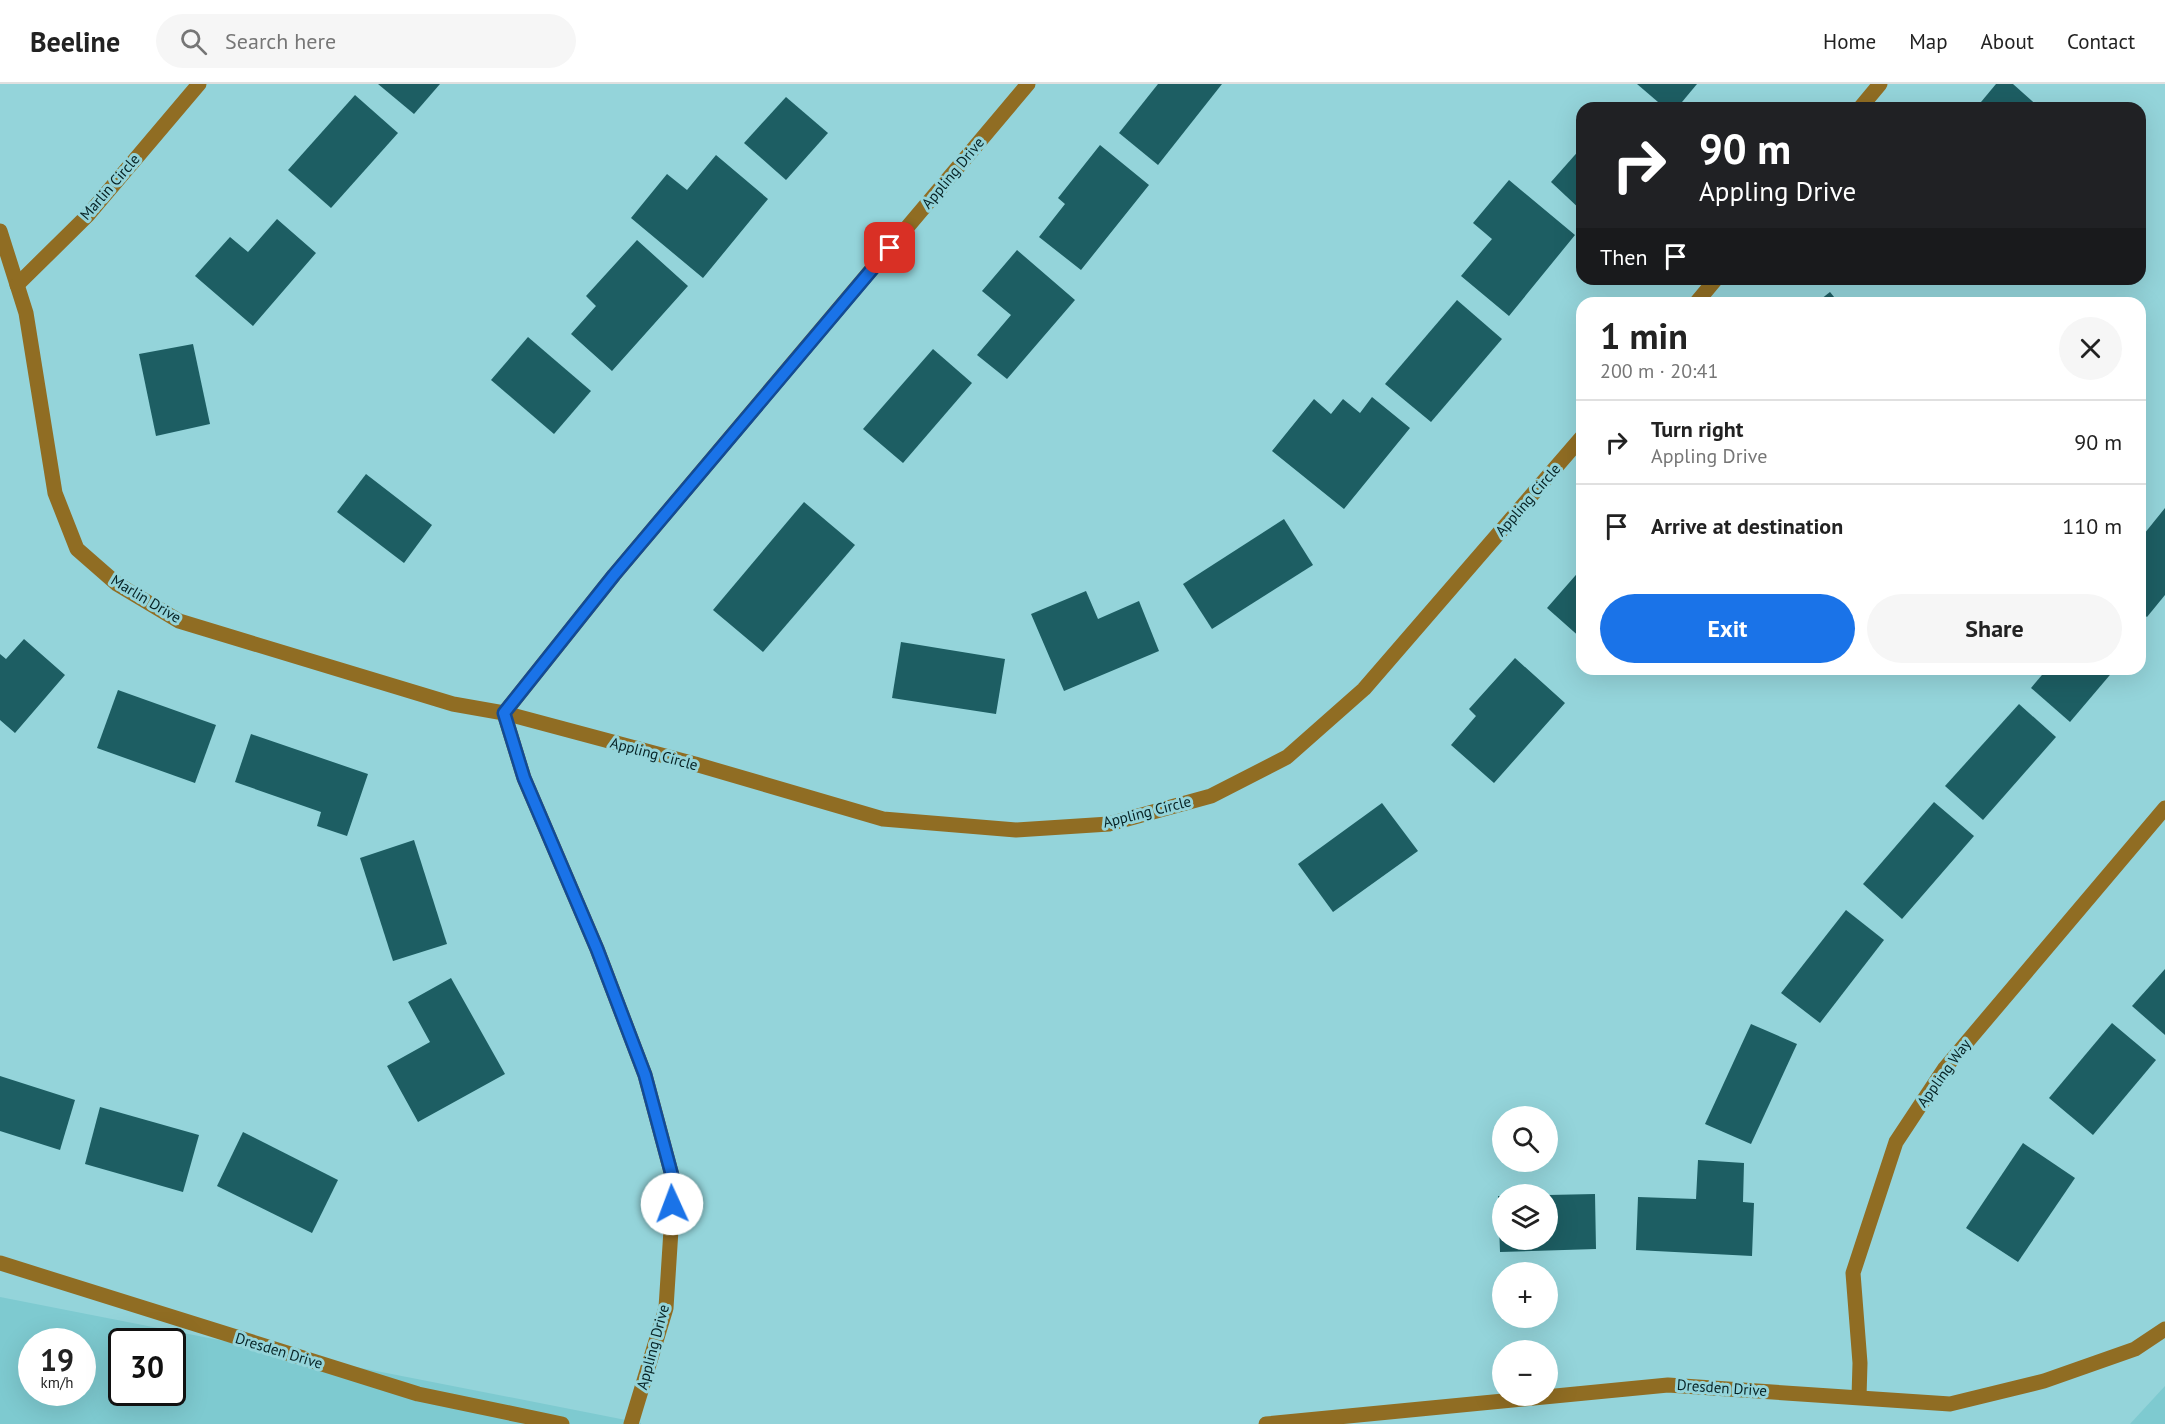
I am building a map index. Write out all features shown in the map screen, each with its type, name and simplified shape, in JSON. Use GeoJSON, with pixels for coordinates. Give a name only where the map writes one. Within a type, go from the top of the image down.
{"type":"FeatureCollection","features":[{"type":"Feature","properties":{"kind":"street","name":"Marlin Circle"},"geometry":{"type":"LineString","coordinates":[[17,285],[88,214],[199,84]]}},
{"type":"Feature","properties":{"kind":"street","name":"Appling Drive"},"geometry":{"type":"LineString","coordinates":[[631,1424],[666,1308],[674,1183],[645,1075],[597,949],[524,778],[504,713],[614,575],[1028,84]]}},
{"type":"Feature","properties":{"kind":"street"},"geometry":{"type":"LineString","coordinates":[[1865,102],[1880,84]]}},
{"type":"Feature","properties":{"kind":"street","name":"Marlin Drive"},"geometry":{"type":"LineString","coordinates":[[0,231],[26,314],[55,493],[77,549],[117,584],[179,621],[453,704],[504,713]]}},
{"type":"Feature","properties":{"kind":"street"},"geometry":{"type":"LineString","coordinates":[[1701,297],[1711,285]]}},
{"type":"Feature","properties":{"kind":"street","name":"Appling Circle"},"geometry":{"type":"LineString","coordinates":[[504,713],[695,764],[883,819],[1016,830],[1109,824],[1211,796],[1287,757],[1364,689],[1576,444]]}},
{"type":"Feature","properties":{"kind":"street","name":"Appling Way"},"geometry":{"type":"LineString","coordinates":[[1859,1397],[1860,1363],[1853,1273],[1896,1142],[1944,1068],[2165,808]]}},
{"type":"Feature","properties":{"kind":"street","name":"Dresden Drive"},"geometry":{"type":"LineString","coordinates":[[0,1263],[418,1394],[562,1424]]}},
{"type":"Feature","properties":{"kind":"street","name":"Dresden Drive"},"geometry":{"type":"LineString","coordinates":[[1266,1424],[1668,1384],[1950,1404],[2054,1378],[2135,1349],[2165,1329]]}},
{"type":"Feature","properties":{"kind":"shaded area"},"geometry":{"type":"Polygon","coordinates":[[[0,1297],[158,1328],[108,1328],[108,1406],[186,1406],[186,1334],[641,1424],[0,1424],[0,1297]]]}},
{"type":"Feature","properties":{"kind":"shaded area"},"geometry":{"type":"Polygon","coordinates":[[[2165,1386],[2165,1424],[2130,1424],[2165,1386]]]}},
{"type":"Feature","properties":{"kind":"building"},"geometry":{"type":"Polygon","coordinates":[[[378,84],[440,84],[414,114],[378,84]]]}},
{"type":"Feature","properties":{"kind":"building"},"geometry":{"type":"Polygon","coordinates":[[[1158,84],[1222,84],[1158,165],[1119,133],[1158,84]]]}},
{"type":"Feature","properties":{"kind":"building"},"geometry":{"type":"Polygon","coordinates":[[[1637,84],[1697,84],[1682,102],[1658,102],[1637,84]]]}},
{"type":"Feature","properties":{"kind":"building"},"geometry":{"type":"Polygon","coordinates":[[[1996,84],[2013,84],[2033,102],[1981,102],[1996,84]]]}},
{"type":"Feature","properties":{"kind":"building"},"geometry":{"type":"Polygon","coordinates":[[[355,95],[398,133],[331,208],[288,170],[355,95]]]}},
{"type":"Feature","properties":{"kind":"building"},"geometry":{"type":"Polygon","coordinates":[[[786,97],[828,133],[786,180],[744,143],[786,97]]]}},
{"type":"Feature","properties":{"kind":"building"},"geometry":{"type":"Polygon","coordinates":[[[1100,145],[1149,185],[1081,270],[1039,237],[1065,204],[1058,198],[1100,145]]]}},
{"type":"Feature","properties":{"kind":"building"},"geometry":{"type":"Polygon","coordinates":[[[1576,154],[1576,205],[1551,182],[1576,154]]]}},
{"type":"Feature","properties":{"kind":"building"},"geometry":{"type":"Polygon","coordinates":[[[716,155],[768,199],[703,278],[631,218],[667,174],[687,190],[716,155]]]}},
{"type":"Feature","properties":{"kind":"building"},"geometry":{"type":"Polygon","coordinates":[[[1509,180],[1575,235],[1509,316],[1461,276],[1492,239],[1473,223],[1509,180]]]}},
{"type":"Feature","properties":{"kind":"building"},"geometry":{"type":"Polygon","coordinates":[[[277,219],[316,253],[253,326],[195,276],[230,237],[248,252],[277,219]]]}},
{"type":"Feature","properties":{"kind":"building"},"geometry":{"type":"Polygon","coordinates":[[[637,240],[688,286],[612,371],[571,334],[596,306],[586,296],[637,240]]]}},
{"type":"Feature","properties":{"kind":"building"},"geometry":{"type":"Polygon","coordinates":[[[1017,250],[1075,300],[1007,379],[977,355],[1011,315],[982,291],[1017,250]]]}},
{"type":"Feature","properties":{"kind":"building"},"geometry":{"type":"Polygon","coordinates":[[[1830,292],[1834,297],[1824,297],[1830,292]]]}},
{"type":"Feature","properties":{"kind":"building"},"geometry":{"type":"Polygon","coordinates":[[[1457,300],[1502,339],[1431,422],[1385,384],[1457,300]]]}},
{"type":"Feature","properties":{"kind":"building"},"geometry":{"type":"Polygon","coordinates":[[[528,337],[591,391],[554,434],[491,380],[528,337]]]}},
{"type":"Feature","properties":{"kind":"building"},"geometry":{"type":"Polygon","coordinates":[[[193,344],[210,424],[156,436],[139,354],[193,344]]]}},
{"type":"Feature","properties":{"kind":"building"},"geometry":{"type":"Polygon","coordinates":[[[933,349],[972,383],[903,463],[863,429],[933,349]]]}},
{"type":"Feature","properties":{"kind":"building"},"geometry":{"type":"Polygon","coordinates":[[[1372,397],[1410,428],[1344,509],[1272,451],[1314,399],[1331,414],[1343,399],[1360,413],[1372,397]]]}},
{"type":"Feature","properties":{"kind":"building"},"geometry":{"type":"Polygon","coordinates":[[[366,474],[432,525],[404,563],[337,512],[366,474]]]}},
{"type":"Feature","properties":{"kind":"building"},"geometry":{"type":"Polygon","coordinates":[[[804,502],[855,545],[763,652],[713,610],[804,502]]]}},
{"type":"Feature","properties":{"kind":"building"},"geometry":{"type":"Polygon","coordinates":[[[2165,508],[2165,595],[2147,617],[2146,616],[2146,532],[2165,508]]]}},
{"type":"Feature","properties":{"kind":"building"},"geometry":{"type":"Polygon","coordinates":[[[1284,519],[1313,565],[1212,629],[1183,584],[1284,519]]]}},
{"type":"Feature","properties":{"kind":"building"},"geometry":{"type":"Polygon","coordinates":[[[1576,575],[1576,634],[1547,608],[1576,575]]]}},
{"type":"Feature","properties":{"kind":"building"},"geometry":{"type":"Polygon","coordinates":[[[1086,591],[1098,619],[1139,601],[1159,651],[1064,691],[1031,614],[1086,591]]]}},
{"type":"Feature","properties":{"kind":"building"},"geometry":{"type":"Polygon","coordinates":[[[24,639],[65,675],[15,733],[0,720],[0,654],[6,659],[24,639]]]}},
{"type":"Feature","properties":{"kind":"building"},"geometry":{"type":"Polygon","coordinates":[[[901,642],[1005,659],[996,714],[892,698],[901,642]]]}},
{"type":"Feature","properties":{"kind":"building"},"geometry":{"type":"Polygon","coordinates":[[[1515,658],[1565,703],[1494,783],[1451,745],[1476,716],[1469,709],[1515,658]]]}},
{"type":"Feature","properties":{"kind":"building"},"geometry":{"type":"Polygon","coordinates":[[[2042,675],[2110,675],[2070,722],[2031,688],[2042,675]]]}},
{"type":"Feature","properties":{"kind":"building"},"geometry":{"type":"Polygon","coordinates":[[[118,690],[216,725],[195,783],[97,748],[118,690]]]}},
{"type":"Feature","properties":{"kind":"building"},"geometry":{"type":"Polygon","coordinates":[[[2019,704],[2056,737],[1983,820],[1945,786],[2019,704]]]}},
{"type":"Feature","properties":{"kind":"building"},"geometry":{"type":"Polygon","coordinates":[[[251,734],[368,774],[347,836],[317,826],[321,812],[235,782],[251,734]]]}},
{"type":"Feature","properties":{"kind":"building"},"geometry":{"type":"Polygon","coordinates":[[[1934,802],[1974,836],[1902,919],[1863,884],[1934,802]]]}},
{"type":"Feature","properties":{"kind":"building"},"geometry":{"type":"Polygon","coordinates":[[[1382,803],[1418,851],[1333,912],[1298,864],[1382,803]]]}},
{"type":"Feature","properties":{"kind":"building"},"geometry":{"type":"Polygon","coordinates":[[[414,840],[447,944],[393,961],[360,858],[414,840]]]}},
{"type":"Feature","properties":{"kind":"building"},"geometry":{"type":"Polygon","coordinates":[[[1846,910],[1884,940],[1820,1023],[1781,993],[1846,910]]]}},
{"type":"Feature","properties":{"kind":"building"},"geometry":{"type":"Polygon","coordinates":[[[2165,969],[2165,1035],[2132,1006],[2165,969]]]}},
{"type":"Feature","properties":{"kind":"building"},"geometry":{"type":"Polygon","coordinates":[[[451,978],[505,1074],[418,1122],[387,1066],[430,1042],[408,1002],[451,978]]]}},
{"type":"Feature","properties":{"kind":"building"},"geometry":{"type":"Polygon","coordinates":[[[2112,1023],[2156,1060],[2093,1135],[2049,1098],[2112,1023]]]}},
{"type":"Feature","properties":{"kind":"building"},"geometry":{"type":"Polygon","coordinates":[[[1751,1024],[1797,1044],[1751,1144],[1705,1124],[1751,1024]]]}},
{"type":"Feature","properties":{"kind":"building"},"geometry":{"type":"Polygon","coordinates":[[[0,1076],[75,1100],[60,1150],[0,1131],[0,1076]]]}},
{"type":"Feature","properties":{"kind":"building"},"geometry":{"type":"Polygon","coordinates":[[[100,1107],[199,1135],[183,1192],[85,1164],[100,1107]]]}},
{"type":"Feature","properties":{"kind":"building"},"geometry":{"type":"Polygon","coordinates":[[[243,1132],[338,1180],[312,1233],[217,1186],[243,1132]]]}},
{"type":"Feature","properties":{"kind":"building"},"geometry":{"type":"Polygon","coordinates":[[[2023,1143],[2075,1178],[2018,1262],[1966,1228],[2023,1143]]]}},
{"type":"Feature","properties":{"kind":"building"},"geometry":{"type":"Polygon","coordinates":[[[1698,1160],[1744,1163],[1743,1202],[1754,1203],[1752,1256],[1636,1250],[1638,1197],[1696,1199],[1698,1160]]]}},
{"type":"Feature","properties":{"kind":"building"},"geometry":{"type":"Polygon","coordinates":[[[1595,1194],[1596,1249],[1500,1252],[1500,1250],[1558,1250],[1558,1195],[1595,1194]]]}},
{"type":"Feature","properties":{"kind":"route"},"geometry":{"type":"LineString","coordinates":[[672,1204],[674,1183],[645,1075],[597,949],[524,778],[504,713],[614,575],[890,248]]}}]}
